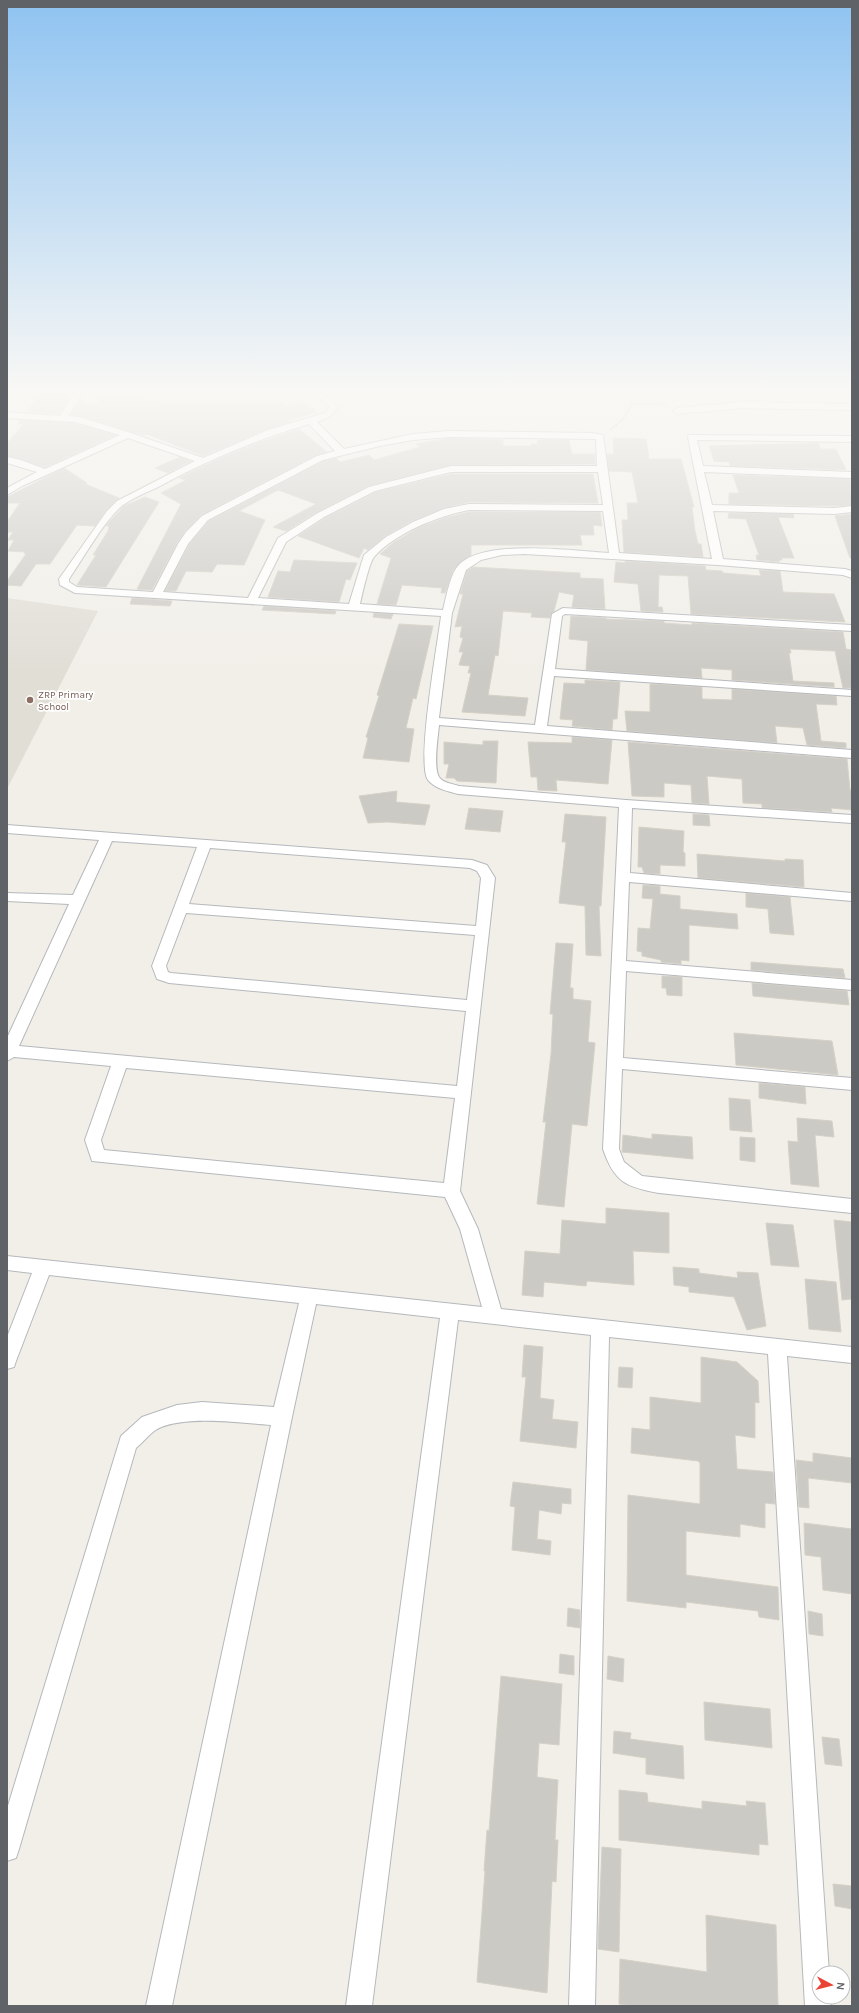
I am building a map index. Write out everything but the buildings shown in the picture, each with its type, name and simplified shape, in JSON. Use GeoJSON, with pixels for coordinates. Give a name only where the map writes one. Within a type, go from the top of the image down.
{"type":"FeatureCollection","features":[{"type":"Feature","properties":{"kind":"street"},"geometry":{"type":"LineString","coordinates":[[7,492],[17,487]]}},
{"type":"Feature","properties":{"kind":"street"},"geometry":{"type":"LineString","coordinates":[[150,487],[120,503],[110,512],[64,579],[64,583],[75,590],[354,606],[447,613]]}},
{"type":"Feature","properties":{"kind":"street"},"geometry":{"type":"LineString","coordinates":[[158,595],[176,554],[196,525],[205,518],[265,487]]}},
{"type":"Feature","properties":{"kind":"street"},"geometry":{"type":"LineString","coordinates":[[252,600],[282,540],[321,515],[372,489],[380,487]]}},
{"type":"Feature","properties":{"kind":"street"},"geometry":{"type":"LineString","coordinates":[[604,487],[615,557]]}},
{"type":"Feature","properties":{"kind":"street"},"geometry":{"type":"LineString","coordinates":[[704,487],[718,562]]}},
{"type":"Feature","properties":{"kind":"street"},"geometry":{"type":"LineString","coordinates":[[354,606],[368,557],[390,539],[416,524],[447,511],[469,507],[607,508]]}},
{"type":"Feature","properties":{"kind":"street"},"geometry":{"type":"LineString","coordinates":[[708,508],[835,511],[852,509]]}},
{"type":"Feature","properties":{"kind":"street"},"geometry":{"type":"LineString","coordinates":[[852,575],[845,572],[718,562],[512,551],[477,558],[462,568],[447,613],[433,721],[430,766],[433,778],[442,785],[474,792],[852,819]]}},
{"type":"Feature","properties":{"kind":"street"},"geometry":{"type":"LineString","coordinates":[[540,730],[550,672],[557,614],[563,611],[852,628]]}},
{"type":"Feature","properties":{"kind":"street"},"geometry":{"type":"LineString","coordinates":[[550,672],[852,693]]}},
{"type":"Feature","properties":{"kind":"street"},"geometry":{"type":"LineString","coordinates":[[433,721],[852,754]]}},
{"type":"Feature","properties":{"kind":"street"},"geometry":{"type":"LineString","coordinates":[[626,804],[611,1149],[617,1166],[637,1182],[659,1186],[852,1206]]}},
{"type":"Feature","properties":{"kind":"street"},"geometry":{"type":"LineString","coordinates":[[7,829],[472,864],[482,868],[488,878],[464,1093],[451,1191],[469,1229],[494,1317]]}},
{"type":"Feature","properties":{"kind":"street"},"geometry":{"type":"LineString","coordinates":[[107,837],[8,1053],[464,1093]]}},
{"type":"Feature","properties":{"kind":"street"},"geometry":{"type":"LineString","coordinates":[[204,843],[182,908],[159,966],[162,975],[169,978],[474,1006]]}},
{"type":"Feature","properties":{"kind":"street"},"geometry":{"type":"LineString","coordinates":[[623,877],[852,897]]}},
{"type":"Feature","properties":{"kind":"street"},"geometry":{"type":"LineString","coordinates":[[7,897],[78,900]]}},
{"type":"Feature","properties":{"kind":"street"},"geometry":{"type":"LineString","coordinates":[[182,908],[482,931]]}},
{"type":"Feature","properties":{"kind":"street"},"geometry":{"type":"LineString","coordinates":[[620,965],[852,985]]}},
{"type":"Feature","properties":{"kind":"street"},"geometry":{"type":"LineString","coordinates":[[120,1062],[93,1140],[94,1148],[98,1156],[451,1191]]}},
{"type":"Feature","properties":{"kind":"street"},"geometry":{"type":"LineString","coordinates":[[615,1063],[852,1084]]}},
{"type":"Feature","properties":{"kind":"street"},"geometry":{"type":"LineString","coordinates":[[7,1263],[852,1355]]}},
{"type":"Feature","properties":{"kind":"street"},"geometry":{"type":"LineString","coordinates":[[7,1361],[43,1267]]}},
{"type":"Feature","properties":{"kind":"street"},"geometry":{"type":"LineString","coordinates":[[158,2006],[212,1758],[282,1417],[309,1297]]}},
{"type":"Feature","properties":{"kind":"street"},"geometry":{"type":"LineString","coordinates":[[359,2006],[450,1312]]}},
{"type":"Feature","properties":{"kind":"street"},"geometry":{"type":"LineString","coordinates":[[582,2006],[600,1328]]}},
{"type":"Feature","properties":{"kind":"street"},"geometry":{"type":"LineString","coordinates":[[777,1346],[818,2006]]}},
{"type":"Feature","properties":{"kind":"street"},"geometry":{"type":"LineString","coordinates":[[7,1849],[128,1443],[149,1423],[177,1414],[202,1411],[282,1417]]}},
{"type":"Feature","properties":{"kind":"shaded area","name":"ZRP Primary School"},"geometry":{"type":"Polygon","coordinates":[[[7,598],[98,611],[7,789],[7,598]]]}},
{"type":"Feature","properties":{"kind":"place","name":"ZRP Primary School"},"geometry":{"type":"Point","coordinates":[30,700]}}]}
